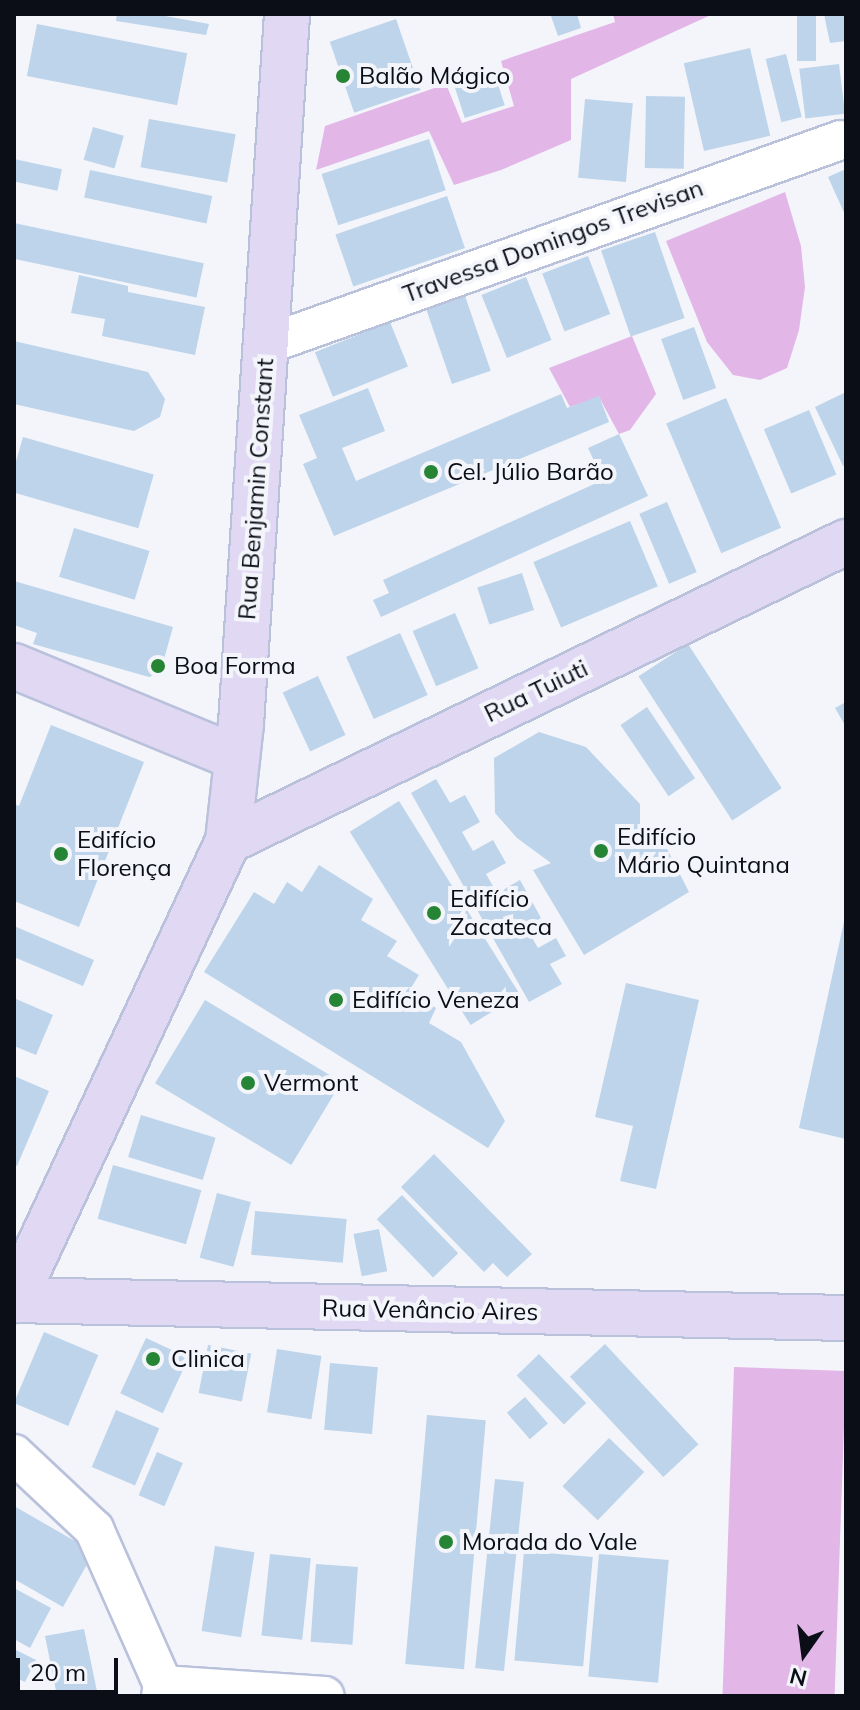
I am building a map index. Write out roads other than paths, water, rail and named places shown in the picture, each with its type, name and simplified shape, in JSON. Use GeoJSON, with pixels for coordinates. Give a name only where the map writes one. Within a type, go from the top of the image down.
{"type":"FeatureCollection","features":[{"type":"Feature","properties":{"kind":"street","name":"Rua Benjamin Constant"},"geometry":{"type":"LineString","coordinates":[[14,1300],[228,841],[237,758],[287,14]]}},
{"type":"Feature","properties":{"kind":"street","name":"Travessa Domingos Trevisan"},"geometry":{"type":"LineString","coordinates":[[265,345],[841,140]]}},
{"type":"Feature","properties":{"kind":"street","name":"Rua Tuiuti"},"geometry":{"type":"LineString","coordinates":[[228,841],[846,542]]}},
{"type":"Feature","properties":{"kind":"street"},"geometry":{"type":"LineString","coordinates":[[14,666],[237,758]]}},
{"type":"Feature","properties":{"kind":"street","name":"Rua Venâncio Aires"},"geometry":{"type":"LineString","coordinates":[[14,1300],[846,1318]]}},
{"type":"Feature","properties":{"kind":"street"},"geometry":{"type":"LineString","coordinates":[[14,1454],[94,1529],[162,1690],[325,1696]]}},
{"type":"Feature","properties":{"kind":"place","name":"Balão Mágico"},"geometry":{"type":"Point","coordinates":[343,76]}},
{"type":"Feature","properties":{"kind":"place","name":"Cel. Júlio Barão"},"geometry":{"type":"Point","coordinates":[431,472]}},
{"type":"Feature","properties":{"kind":"place","name":"Boa Forma"},"geometry":{"type":"Point","coordinates":[158,666]}},
{"type":"Feature","properties":{"kind":"place","name":"Edifício Mário Quintana"},"geometry":{"type":"Point","coordinates":[601,851]}},
{"type":"Feature","properties":{"kind":"place","name":"Edifício Florença"},"geometry":{"type":"Point","coordinates":[61,854]}},
{"type":"Feature","properties":{"kind":"place","name":"Edifício Zacateca"},"geometry":{"type":"Point","coordinates":[434,913]}},
{"type":"Feature","properties":{"kind":"place","name":"Edifício Veneza"},"geometry":{"type":"Point","coordinates":[336,1000]}},
{"type":"Feature","properties":{"kind":"place","name":"Vermont"},"geometry":{"type":"Point","coordinates":[248,1083]}},
{"type":"Feature","properties":{"kind":"place","name":"Clinica"},"geometry":{"type":"Point","coordinates":[153,1359]}},
{"type":"Feature","properties":{"kind":"place","name":"Morada do Vale"},"geometry":{"type":"Point","coordinates":[446,1542]}}]}
